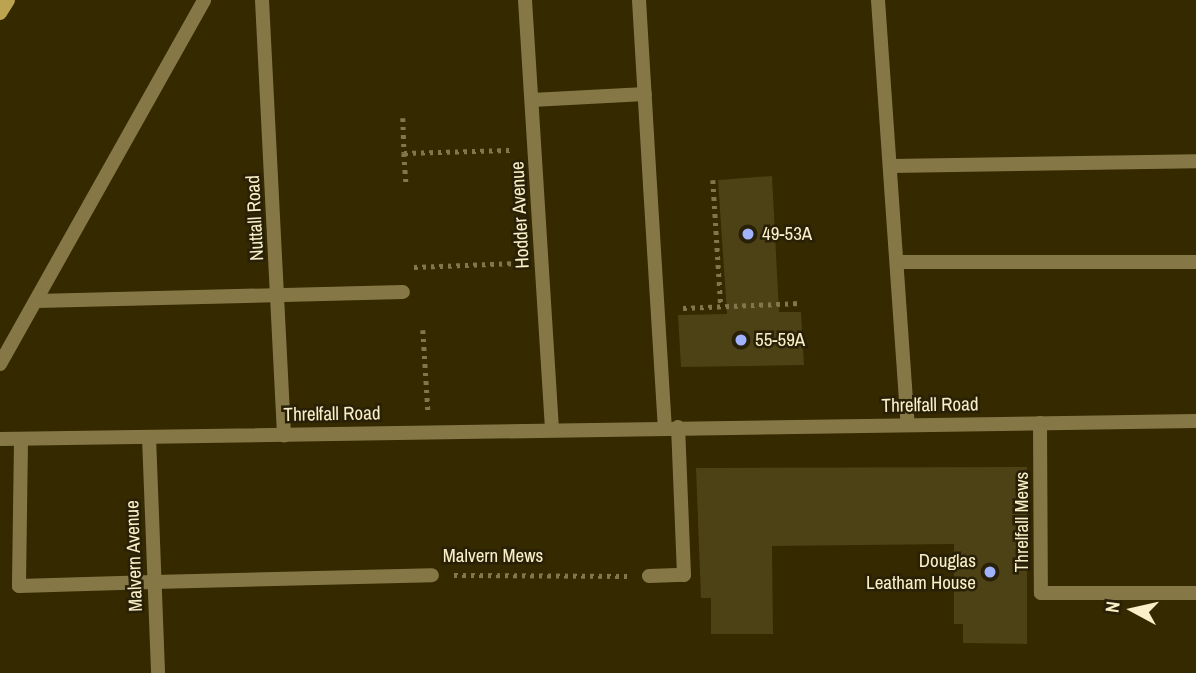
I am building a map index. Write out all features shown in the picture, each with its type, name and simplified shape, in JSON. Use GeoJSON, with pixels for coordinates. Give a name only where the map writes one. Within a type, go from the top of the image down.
{"type":"FeatureCollection","features":[{"type":"Feature","properties":{"kind":"main road"},"geometry":{"type":"LineString","coordinates":[[0,13],[8,0]]}},
{"type":"Feature","properties":{"kind":"street"},"geometry":{"type":"LineString","coordinates":[[0,364],[204,0]]}},
{"type":"Feature","properties":{"kind":"street","name":"Nuttall Road"},"geometry":{"type":"LineString","coordinates":[[262,0],[284,435]]}},
{"type":"Feature","properties":{"kind":"street","name":"Hodder Avenue"},"geometry":{"type":"LineString","coordinates":[[525,0],[552,429]]}},
{"type":"Feature","properties":{"kind":"street"},"geometry":{"type":"LineString","coordinates":[[639,0],[657,309],[672,427],[684,575],[649,576]]}},
{"type":"Feature","properties":{"kind":"street"},"geometry":{"type":"LineString","coordinates":[[878,0],[908,424]]}},
{"type":"Feature","properties":{"kind":"street"},"geometry":{"type":"LineString","coordinates":[[532,100],[645,94]]}},
{"type":"Feature","properties":{"kind":"street"},"geometry":{"type":"LineString","coordinates":[[891,166],[1196,161]]}},
{"type":"Feature","properties":{"kind":"street"},"geometry":{"type":"LineString","coordinates":[[898,262],[1196,262]]}},
{"type":"Feature","properties":{"kind":"street"},"geometry":{"type":"LineString","coordinates":[[36,301],[279,298],[403,292]]}},
{"type":"Feature","properties":{"kind":"street","name":"Threlfall Road"},"geometry":{"type":"LineString","coordinates":[[0,439],[1196,421]]}},
{"type":"Feature","properties":{"kind":"street","name":"Threlfall Mews"},"geometry":{"type":"LineString","coordinates":[[1040,423],[1041,593],[1196,593]]}},
{"type":"Feature","properties":{"kind":"street","name":"Malvern Avenue"},"geometry":{"type":"LineString","coordinates":[[149,437],[158,673]]}},
{"type":"Feature","properties":{"kind":"street","name":"Malvern Mews"},"geometry":{"type":"LineString","coordinates":[[21,440],[19,586],[432,575]]}},
{"type":"Feature","properties":{"kind":"path"},"geometry":{"type":"LineString","coordinates":[[403,118],[406,185]]}},
{"type":"Feature","properties":{"kind":"path"},"geometry":{"type":"LineString","coordinates":[[404,153],[535,149]]}},
{"type":"Feature","properties":{"kind":"path"},"geometry":{"type":"LineString","coordinates":[[713,180],[721,306]]}},
{"type":"Feature","properties":{"kind":"path"},"geometry":{"type":"LineString","coordinates":[[414,267],[542,262]]}},
{"type":"Feature","properties":{"kind":"path"},"geometry":{"type":"LineString","coordinates":[[657,309],[800,303]]}},
{"type":"Feature","properties":{"kind":"path"},"geometry":{"type":"LineString","coordinates":[[424,330],[430,432]]}},
{"type":"Feature","properties":{"kind":"path","name":"Malvern Mews"},"geometry":{"type":"LineString","coordinates":[[432,575],[649,576]]}},
{"type":"Feature","properties":{"kind":"building"},"geometry":{"type":"Polygon","coordinates":[[[772,176],[779,312],[801,312],[804,365],[681,367],[678,315],[727,314],[718,180],[772,176]]]}},
{"type":"Feature","properties":{"kind":"building","name":"Douglas Leatham House"},"geometry":{"type":"Polygon","coordinates":[[[1027,467],[1027,644],[963,643],[963,624],[954,624],[954,544],[772,546],[773,634],[711,634],[711,598],[701,598],[696,468],[1027,467]]]}},
{"type":"Feature","properties":{"kind":"place","name":"49-53A"},"geometry":{"type":"Point","coordinates":[748,234]}},
{"type":"Feature","properties":{"kind":"place","name":"55-59A"},"geometry":{"type":"Point","coordinates":[741,340]}},
{"type":"Feature","properties":{"kind":"place","name":"Douglas Leatham House"},"geometry":{"type":"Point","coordinates":[990,572]}}]}
